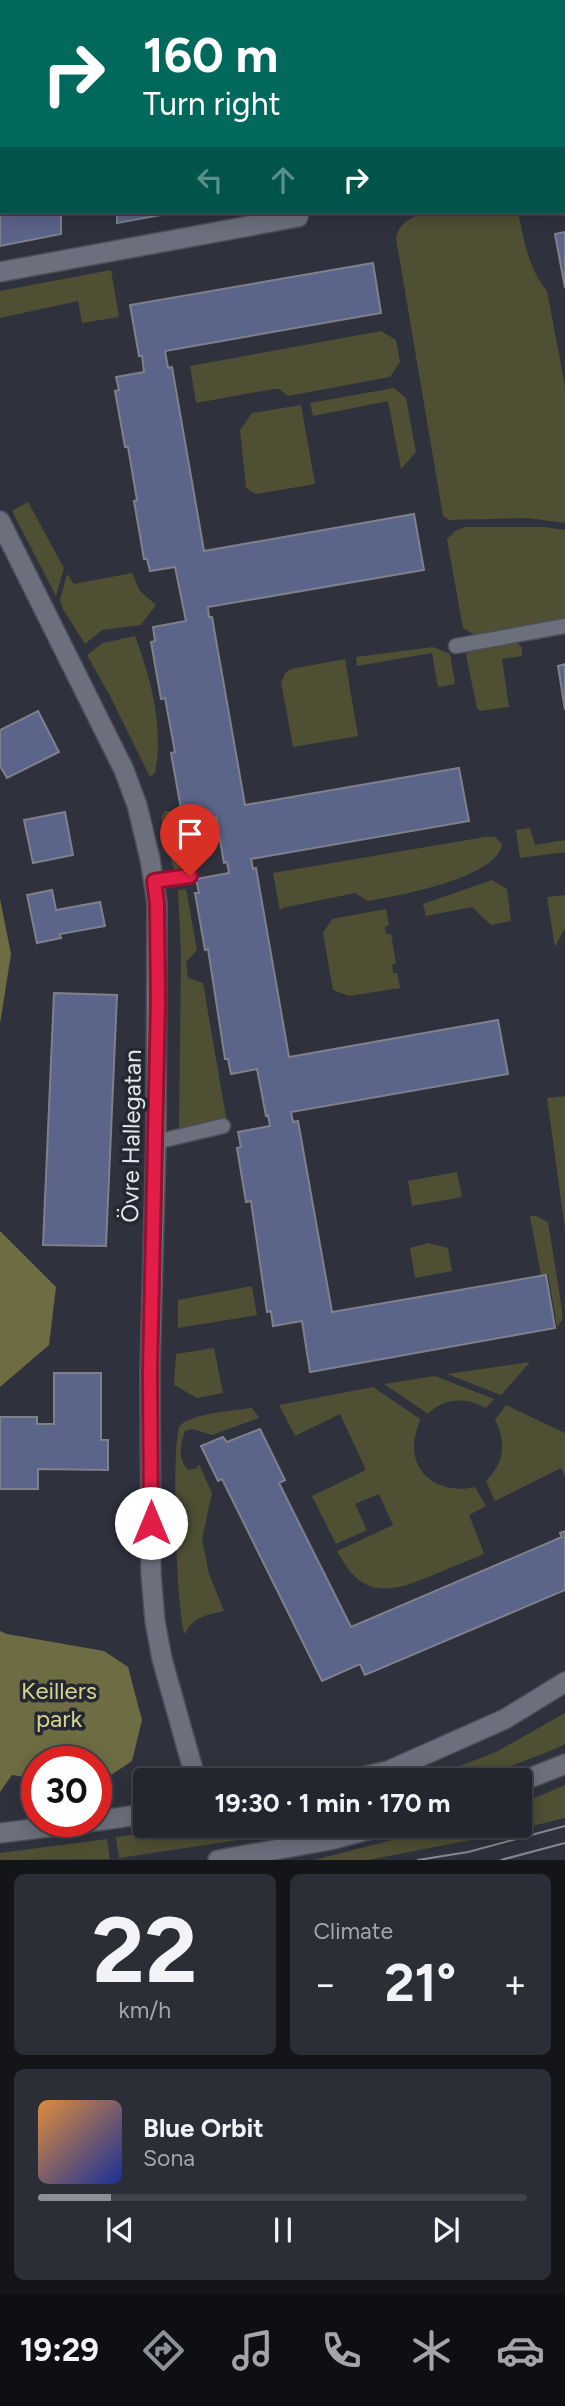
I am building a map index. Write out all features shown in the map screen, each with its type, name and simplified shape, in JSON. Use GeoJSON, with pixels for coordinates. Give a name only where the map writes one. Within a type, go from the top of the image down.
{"type":"FeatureCollection","features":[{"type":"Feature","properties":{"kind":"street"},"geometry":{"type":"LineString","coordinates":[[0,272],[298,217]]}},
{"type":"Feature","properties":{"kind":"street","name":"Övre Hallegatan"},"geometry":{"type":"LineString","coordinates":[[0,522],[124,770],[137,805],[154,881],[158,977],[150,1372],[151,1574],[162,1659],[193,1768]]}},
{"type":"Feature","properties":{"kind":"street"},"geometry":{"type":"LineString","coordinates":[[395,1768],[505,1719],[565,1682]]}},
{"type":"Feature","properties":{"kind":"street"},"geometry":{"type":"LineString","coordinates":[[532,1777],[565,1764]]}},
{"type":"Feature","properties":{"kind":"street"},"geometry":{"type":"LineString","coordinates":[[112,1819],[133,1816]]}},
{"type":"Feature","properties":{"kind":"street"},"geometry":{"type":"LineString","coordinates":[[0,1833],[21,1830]]}},
{"type":"Feature","properties":{"kind":"street"},"geometry":{"type":"LineString","coordinates":[[218,1860],[337,1838]]}},
{"type":"Feature","properties":{"kind":"lane"},"geometry":{"type":"LineString","coordinates":[[456,646],[565,626]]}},
{"type":"Feature","properties":{"kind":"lane"},"geometry":{"type":"LineString","coordinates":[[154,881],[190,876]]}},
{"type":"Feature","properties":{"kind":"lane"},"geometry":{"type":"LineString","coordinates":[[156,1142],[223,1126]]}},
{"type":"Feature","properties":{"kind":"green space"},"geometry":{"type":"Polygon","coordinates":[[[518,214],[531,263],[547,291],[565,386],[565,523],[528,518],[449,520],[443,516],[396,238],[401,227],[419,215],[518,214]]]}},
{"type":"Feature","properties":{"kind":"green space"},"geometry":{"type":"Polygon","coordinates":[[[111,270],[119,317],[82,323],[78,301],[0,318],[0,291],[111,270]]]}},
{"type":"Feature","properties":{"kind":"green space"},"geometry":{"type":"Polygon","coordinates":[[[381,331],[396,340],[400,362],[390,377],[288,396],[279,389],[273,389],[196,403],[190,366],[381,331]]]}},
{"type":"Feature","properties":{"kind":"green space"},"geometry":{"type":"Polygon","coordinates":[[[394,388],[406,398],[416,452],[401,469],[388,401],[313,416],[310,403],[394,388]]]}},
{"type":"Feature","properties":{"kind":"green space"},"geometry":{"type":"Polygon","coordinates":[[[301,405],[315,484],[256,494],[246,488],[240,430],[252,413],[301,405]]]}},
{"type":"Feature","properties":{"kind":"green space"},"geometry":{"type":"Polygon","coordinates":[[[28,502],[64,568],[56,596],[12,511],[28,502]]]}},
{"type":"Feature","properties":{"kind":"green space"},"geometry":{"type":"Polygon","coordinates":[[[465,527],[543,527],[565,530],[565,620],[478,637],[463,628],[447,539],[455,531],[465,527]]]}},
{"type":"Feature","properties":{"kind":"green space"},"geometry":{"type":"Polygon","coordinates":[[[132,573],[140,591],[156,605],[141,625],[102,630],[85,644],[60,600],[67,574],[74,584],[132,573]]]}},
{"type":"Feature","properties":{"kind":"green space"},"geometry":{"type":"Polygon","coordinates":[[[135,636],[151,686],[157,721],[155,773],[150,777],[87,655],[103,643],[135,636]]]}},
{"type":"Feature","properties":{"kind":"green space"},"geometry":{"type":"Polygon","coordinates":[[[517,642],[522,648],[522,656],[502,659],[509,707],[480,711],[477,708],[466,655],[469,651],[517,642]]]}},
{"type":"Feature","properties":{"kind":"green space"},"geometry":{"type":"Polygon","coordinates":[[[433,647],[450,654],[455,684],[438,687],[432,653],[357,666],[356,657],[433,647]]]}},
{"type":"Feature","properties":{"kind":"green space"},"geometry":{"type":"Polygon","coordinates":[[[345,659],[358,736],[293,747],[281,682],[286,672],[345,659]]]}},
{"type":"Feature","properties":{"kind":"green space"},"geometry":{"type":"Polygon","coordinates":[[[165,811],[174,813],[185,865],[182,870],[173,867],[161,817],[165,811]]]}},
{"type":"Feature","properties":{"kind":"green space"},"geometry":{"type":"Polygon","coordinates":[[[530,828],[535,845],[565,840],[565,852],[520,858],[516,830],[530,828]]]}},
{"type":"Feature","properties":{"kind":"green space"},"geometry":{"type":"Polygon","coordinates":[[[495,837],[502,844],[496,856],[483,867],[465,876],[401,895],[368,901],[355,893],[282,908],[280,911],[273,873],[495,837]]]}},
{"type":"Feature","properties":{"kind":"green space"},"geometry":{"type":"Polygon","coordinates":[[[492,880],[507,889],[511,921],[491,925],[472,907],[426,916],[423,904],[492,880]]]}},
{"type":"Feature","properties":{"kind":"green space"},"geometry":{"type":"Polygon","coordinates":[[[186,889],[197,950],[186,962],[188,978],[203,983],[227,1123],[179,1132],[181,954],[178,890],[186,889]]]}},
{"type":"Feature","properties":{"kind":"green space"},"geometry":{"type":"Polygon","coordinates":[[[565,895],[565,928],[555,947],[547,897],[565,895]]]}},
{"type":"Feature","properties":{"kind":"green space"},"geometry":{"type":"Polygon","coordinates":[[[0,899],[11,954],[0,1024],[0,899]]]}},
{"type":"Feature","properties":{"kind":"green space"},"geometry":{"type":"Polygon","coordinates":[[[386,909],[389,925],[385,927],[386,934],[391,934],[396,963],[392,965],[393,973],[397,973],[400,988],[349,996],[333,990],[323,933],[332,919],[386,909]]]}},
{"type":"Feature","properties":{"kind":"green space"},"geometry":{"type":"Polygon","coordinates":[[[565,1096],[565,1229],[547,1098],[565,1096]]]}},
{"type":"Feature","properties":{"kind":"green space"},"geometry":{"type":"Polygon","coordinates":[[[457,1172],[462,1197],[412,1206],[408,1181],[457,1172]]]}},
{"type":"Feature","properties":{"kind":"green space"},"geometry":{"type":"Polygon","coordinates":[[[530,1216],[548,1222],[562,1309],[562,1320],[557,1327],[548,1274],[541,1275],[530,1216]]]}},
{"type":"Feature","properties":{"kind":"green space"},"geometry":{"type":"Polygon","coordinates":[[[0,1231],[56,1287],[49,1345],[0,1387],[0,1231]]]}},
{"type":"Feature","properties":{"kind":"green space"},"geometry":{"type":"Polygon","coordinates":[[[428,1243],[448,1248],[452,1271],[415,1278],[410,1248],[428,1243]]]}},
{"type":"Feature","properties":{"kind":"green space"},"geometry":{"type":"Polygon","coordinates":[[[252,1286],[257,1315],[178,1328],[178,1300],[252,1286]]]}},
{"type":"Feature","properties":{"kind":"green space"},"geometry":{"type":"Polygon","coordinates":[[[214,1348],[223,1393],[197,1398],[174,1385],[176,1354],[214,1348]]]}},
{"type":"Feature","properties":{"kind":"green space"},"geometry":{"type":"Polygon","coordinates":[[[530,1362],[501,1395],[447,1374],[530,1362]]]}},
{"type":"Feature","properties":{"kind":"green space"},"geometry":{"type":"Polygon","coordinates":[[[435,1376],[494,1399],[486,1408],[456,1400],[441,1404],[428,1414],[384,1384],[435,1376]]]}},
{"type":"Feature","properties":{"kind":"green space"},"geometry":{"type":"Polygon","coordinates":[[[373,1387],[420,1419],[415,1435],[415,1458],[426,1476],[443,1486],[464,1489],[475,1487],[486,1506],[469,1515],[484,1553],[482,1555],[411,1584],[385,1589],[364,1583],[355,1576],[337,1551],[393,1525],[379,1494],[355,1504],[367,1530],[336,1544],[312,1496],[366,1470],[340,1414],[295,1436],[279,1405],[373,1387]]]}},
{"type":"Feature","properties":{"kind":"green space"},"geometry":{"type":"Polygon","coordinates":[[[506,1405],[565,1433],[565,1477],[561,1468],[495,1501],[486,1481],[500,1460],[501,1437],[495,1420],[506,1405]]]}},
{"type":"Feature","properties":{"kind":"green space"},"geometry":{"type":"Polygon","coordinates":[[[252,1408],[259,1418],[212,1435],[193,1429],[185,1431],[183,1436],[181,1452],[185,1466],[189,1470],[197,1468],[199,1464],[212,1493],[202,1539],[209,1574],[224,1611],[196,1620],[185,1634],[179,1596],[176,1528],[176,1461],[180,1426],[193,1418],[252,1408]]]}},
{"type":"Feature","properties":{"kind":"green space","name":"Keillers park"},"geometry":{"type":"Polygon","coordinates":[[[0,1631],[104,1651],[128,1667],[142,1720],[132,1761],[112,1774],[112,1746],[21,1746],[21,1776],[12,1775],[0,1792],[0,1631]]]}},
{"type":"Feature","properties":{"kind":"green space"},"geometry":{"type":"Polygon","coordinates":[[[565,1713],[565,1744],[555,1749],[506,1768],[454,1768],[496,1752],[565,1713]]]}},
{"type":"Feature","properties":{"kind":"green space"},"geometry":{"type":"Polygon","coordinates":[[[565,1785],[565,1818],[532,1826],[532,1799],[565,1785]]]}},
{"type":"Feature","properties":{"kind":"green space"},"geometry":{"type":"Polygon","coordinates":[[[133,1835],[133,1838],[250,1838],[119,1858],[116,1837],[133,1835]]]}},
{"type":"Feature","properties":{"kind":"green space"},"geometry":{"type":"Polygon","coordinates":[[[400,1838],[481,1838],[368,1860],[314,1860],[400,1838]]]}},
{"type":"Feature","properties":{"kind":"green space"},"geometry":{"type":"Polygon","coordinates":[[[107,1839],[110,1859],[0,1860],[0,1853],[107,1839]]]}},
{"type":"Feature","properties":{"kind":"building"},"geometry":{"type":"Polygon","coordinates":[[[0,214],[61,214],[61,234],[0,246],[0,214]]]}},
{"type":"Feature","properties":{"kind":"building"},"geometry":{"type":"Polygon","coordinates":[[[117,214],[166,214],[117,223],[117,214]]]}},
{"type":"Feature","properties":{"kind":"building"},"geometry":{"type":"Polygon","coordinates":[[[565,232],[565,288],[555,234],[565,232]]]}},
{"type":"Feature","properties":{"kind":"building"},"geometry":{"type":"Polygon","coordinates":[[[373,263],[381,313],[165,351],[168,368],[172,367],[204,551],[414,514],[424,570],[208,607],[209,617],[212,617],[245,805],[459,768],[469,821],[251,859],[253,869],[256,868],[289,1057],[498,1020],[508,1074],[291,1112],[293,1122],[298,1121],[332,1312],[546,1275],[555,1328],[310,1372],[302,1321],[273,1326],[271,1311],[267,1312],[251,1201],[246,1202],[237,1148],[241,1147],[238,1132],[270,1126],[257,1069],[231,1074],[228,1059],[225,1059],[208,949],[205,950],[195,893],[199,893],[196,879],[229,873],[227,862],[224,863],[216,817],[187,822],[184,808],[181,809],[171,753],[175,752],[165,698],[161,699],[151,642],[155,641],[153,627],[186,621],[175,567],[150,571],[147,559],[144,559],[128,447],[125,447],[115,391],[119,390],[116,377],[144,372],[130,305],[373,263]]]}},
{"type":"Feature","properties":{"kind":"building"},"geometry":{"type":"Polygon","coordinates":[[[565,664],[565,710],[558,666],[565,664]]]}},
{"type":"Feature","properties":{"kind":"building"},"geometry":{"type":"Polygon","coordinates":[[[38,711],[59,752],[7,778],[0,766],[0,730],[38,711]]]}},
{"type":"Feature","properties":{"kind":"building"},"geometry":{"type":"Polygon","coordinates":[[[65,812],[73,855],[33,863],[24,820],[65,812]]]}},
{"type":"Feature","properties":{"kind":"building"},"geometry":{"type":"Polygon","coordinates":[[[52,890],[56,910],[100,902],[105,926],[60,934],[61,938],[37,943],[27,895],[52,890]]]}},
{"type":"Feature","properties":{"kind":"building"},"geometry":{"type":"Polygon","coordinates":[[[54,993],[117,995],[106,1246],[43,1245],[54,993]]]}},
{"type":"Feature","properties":{"kind":"building"},"geometry":{"type":"Polygon","coordinates":[[[54,1373],[101,1373],[101,1440],[108,1440],[108,1470],[38,1469],[38,1489],[0,1489],[0,1417],[37,1417],[37,1424],[54,1424],[54,1373]]]}},
{"type":"Feature","properties":{"kind":"building"},"geometry":{"type":"Polygon","coordinates":[[[260,1429],[285,1480],[279,1483],[351,1627],[562,1537],[560,1533],[565,1531],[565,1590],[365,1675],[360,1664],[322,1681],[222,1479],[218,1481],[201,1446],[223,1437],[227,1442],[260,1429]]]}},
{"type":"Feature","properties":{"kind":"tram line"},"geometry":{"type":"LineString","coordinates":[[418,1860],[468,1852],[565,1826]]}},
{"type":"Feature","properties":{"kind":"tram line"},"geometry":{"type":"LineString","coordinates":[[501,1860],[565,1843]]}},
{"type":"Feature","properties":{"kind":"route"},"geometry":{"type":"LineString","coordinates":[[151,1523],[150,1372],[158,1002],[157,903],[154,881],[190,876]]}}]}
